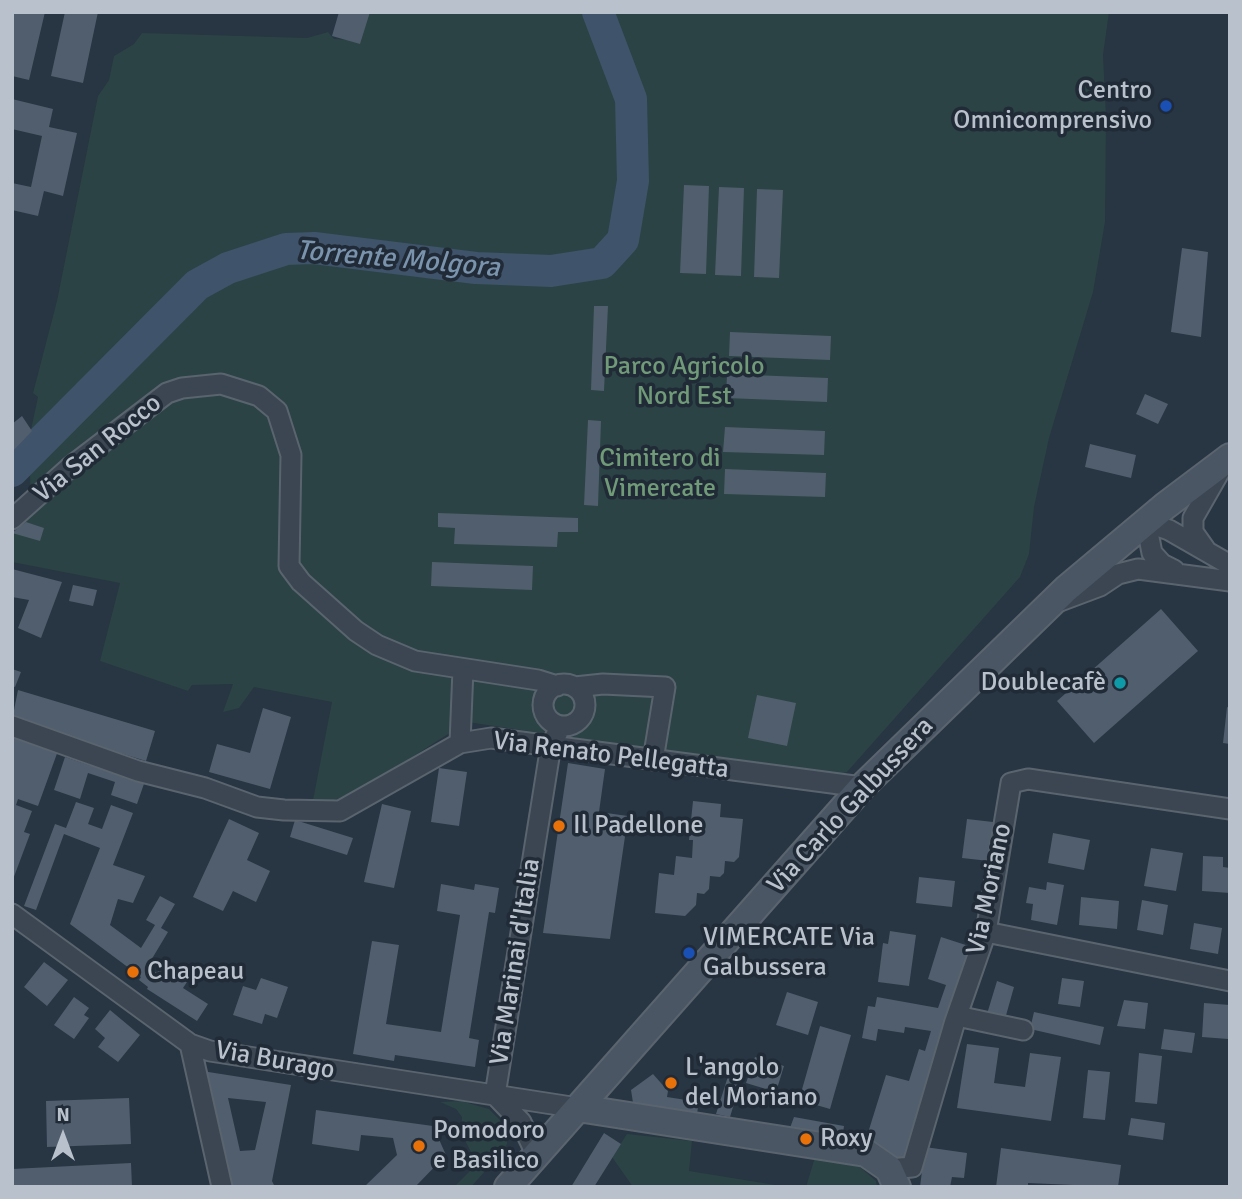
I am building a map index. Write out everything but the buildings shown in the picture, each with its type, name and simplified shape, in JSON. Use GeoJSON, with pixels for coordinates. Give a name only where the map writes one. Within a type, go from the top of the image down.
{"type":"FeatureCollection","features":[{"type":"Feature","properties":{"kind":"street","name":"Via San Rocco"},"geometry":{"type":"LineString","coordinates":[[12,519],[69,468],[167,393],[182,388],[221,384],[259,396],[277,411],[291,456],[289,566],[328,607],[377,645],[415,661],[566,686],[603,684],[665,687],[653,760]]}},
{"type":"Feature","properties":{"kind":"street","name":"Via Carlo Galbussera"},"geometry":{"type":"LineString","coordinates":[[508,1187],[862,788],[1047,607],[1146,522],[1229,458]]}},
{"type":"Feature","properties":{"kind":"street"},"geometry":{"type":"LineString","coordinates":[[1221,562],[1195,536],[1193,517],[1229,458]]}},
{"type":"Feature","properties":{"kind":"street"},"geometry":{"type":"LineString","coordinates":[[1195,577],[1167,568],[1156,558],[1149,546],[1146,522],[1169,530],[1221,562]]}},
{"type":"Feature","properties":{"kind":"street"},"geometry":{"type":"LineString","coordinates":[[1047,607],[1131,570],[1152,569],[1230,581]]}},
{"type":"Feature","properties":{"kind":"street"},"geometry":{"type":"LineString","coordinates":[[460,743],[463,669]]}},
{"type":"Feature","properties":{"kind":"street"},"geometry":{"type":"LineString","coordinates":[[566,686],[583,697],[583,715],[573,724],[561,726],[549,719],[544,707],[547,694],[566,686]]}},
{"type":"Feature","properties":{"kind":"street","name":"Via Renato Pellegatta"},"geometry":{"type":"LineString","coordinates":[[12,726],[138,771],[205,788],[257,807],[319,812],[340,811],[460,743],[491,738],[862,788]]}},
{"type":"Feature","properties":{"kind":"street","name":"Via Marinai d'Italia"},"geometry":{"type":"LineString","coordinates":[[495,1096],[551,745],[561,726]]}},
{"type":"Feature","properties":{"kind":"street","name":"Via Moriano"},"geometry":{"type":"LineString","coordinates":[[893,1178],[912,1167],[957,1016],[986,932],[1009,787],[1018,779],[1034,780],[1230,809]]}},
{"type":"Feature","properties":{"kind":"street","name":"Via Burago"},"geometry":{"type":"LineString","coordinates":[[12,915],[190,1044],[256,1060],[854,1150],[873,1156],[893,1178]]}},
{"type":"Feature","properties":{"kind":"street"},"geometry":{"type":"LineString","coordinates":[[986,932],[1230,981]]}},
{"type":"Feature","properties":{"kind":"street"},"geometry":{"type":"LineString","coordinates":[[957,1016],[1023,1030]]}},
{"type":"Feature","properties":{"kind":"street"},"geometry":{"type":"LineString","coordinates":[[190,1044],[222,1187]]}},
{"type":"Feature","properties":{"kind":"street"},"geometry":{"type":"LineString","coordinates":[[495,1096],[521,1122],[537,1156]]}},
{"type":"Feature","properties":{"kind":"green space","name":"Parco Agricolo Nord Est"},"geometry":{"type":"Polygon","coordinates":[[[366,12],[1109,12],[1103,55],[1106,116],[1105,222],[1093,292],[1049,438],[1034,507],[1029,554],[1020,577],[847,772],[833,776],[467,722],[351,796],[329,801],[313,800],[332,702],[254,687],[239,708],[223,712],[233,684],[192,685],[188,691],[100,661],[120,583],[12,562],[12,526],[31,510],[29,439],[38,397],[33,393],[57,301],[98,96],[109,80],[114,56],[134,44],[142,33],[307,38],[328,32],[334,39],[354,40],[366,12]]]}},
{"type":"Feature","properties":{"kind":"green space"},"geometry":{"type":"Polygon","coordinates":[[[461,1101],[489,1109],[507,1131],[507,1144],[503,1151],[471,1187],[454,1187],[470,1171],[471,1152],[461,1133],[462,1117],[456,1109],[440,1102],[461,1101]]]}},
{"type":"Feature","properties":{"kind":"green space"},"geometry":{"type":"Polygon","coordinates":[[[627,1134],[692,1141],[689,1171],[788,1187],[633,1187],[612,1157],[627,1134]]]}},
{"type":"Feature","properties":{"kind":"green space"},"geometry":{"type":"Polygon","coordinates":[[[815,1157],[860,1167],[876,1181],[877,1187],[806,1187],[815,1157]]]}},
{"type":"Feature","properties":{"kind":"waterway","name":"Torrente Molgora"},"geometry":{"type":"LineString","coordinates":[[12,471],[197,285],[228,268],[286,249],[314,248],[476,268],[551,271],[602,263],[623,240],[633,181],[631,99],[598,12]]}},
{"type":"Feature","properties":{"kind":"place","name":"Centro Omnicomprensivo"},"geometry":{"type":"Point","coordinates":[1166,106]}},
{"type":"Feature","properties":{"kind":"place","name":"Doublecafè"},"geometry":{"type":"Point","coordinates":[1120,683]}},
{"type":"Feature","properties":{"kind":"place","name":"Il Padellone"},"geometry":{"type":"Point","coordinates":[559,826]}},
{"type":"Feature","properties":{"kind":"place","name":"VIMERCATE Via Galbussera"},"geometry":{"type":"Point","coordinates":[689,953]}},
{"type":"Feature","properties":{"kind":"place","name":"Chapeau"},"geometry":{"type":"Point","coordinates":[133,972]}},
{"type":"Feature","properties":{"kind":"place","name":"L'angolo del Moriano"},"geometry":{"type":"Point","coordinates":[671,1083]}},
{"type":"Feature","properties":{"kind":"place","name":"Roxy"},"geometry":{"type":"Point","coordinates":[806,1139]}},
{"type":"Feature","properties":{"kind":"place","name":"Pomodoro e Basilico"},"geometry":{"type":"Point","coordinates":[419,1146]}},
{"type":"Feature","properties":{"kind":"park label","name":"Cimitero di Vimercate"},"geometry":{"type":"Point","coordinates":[660,474]}}]}
